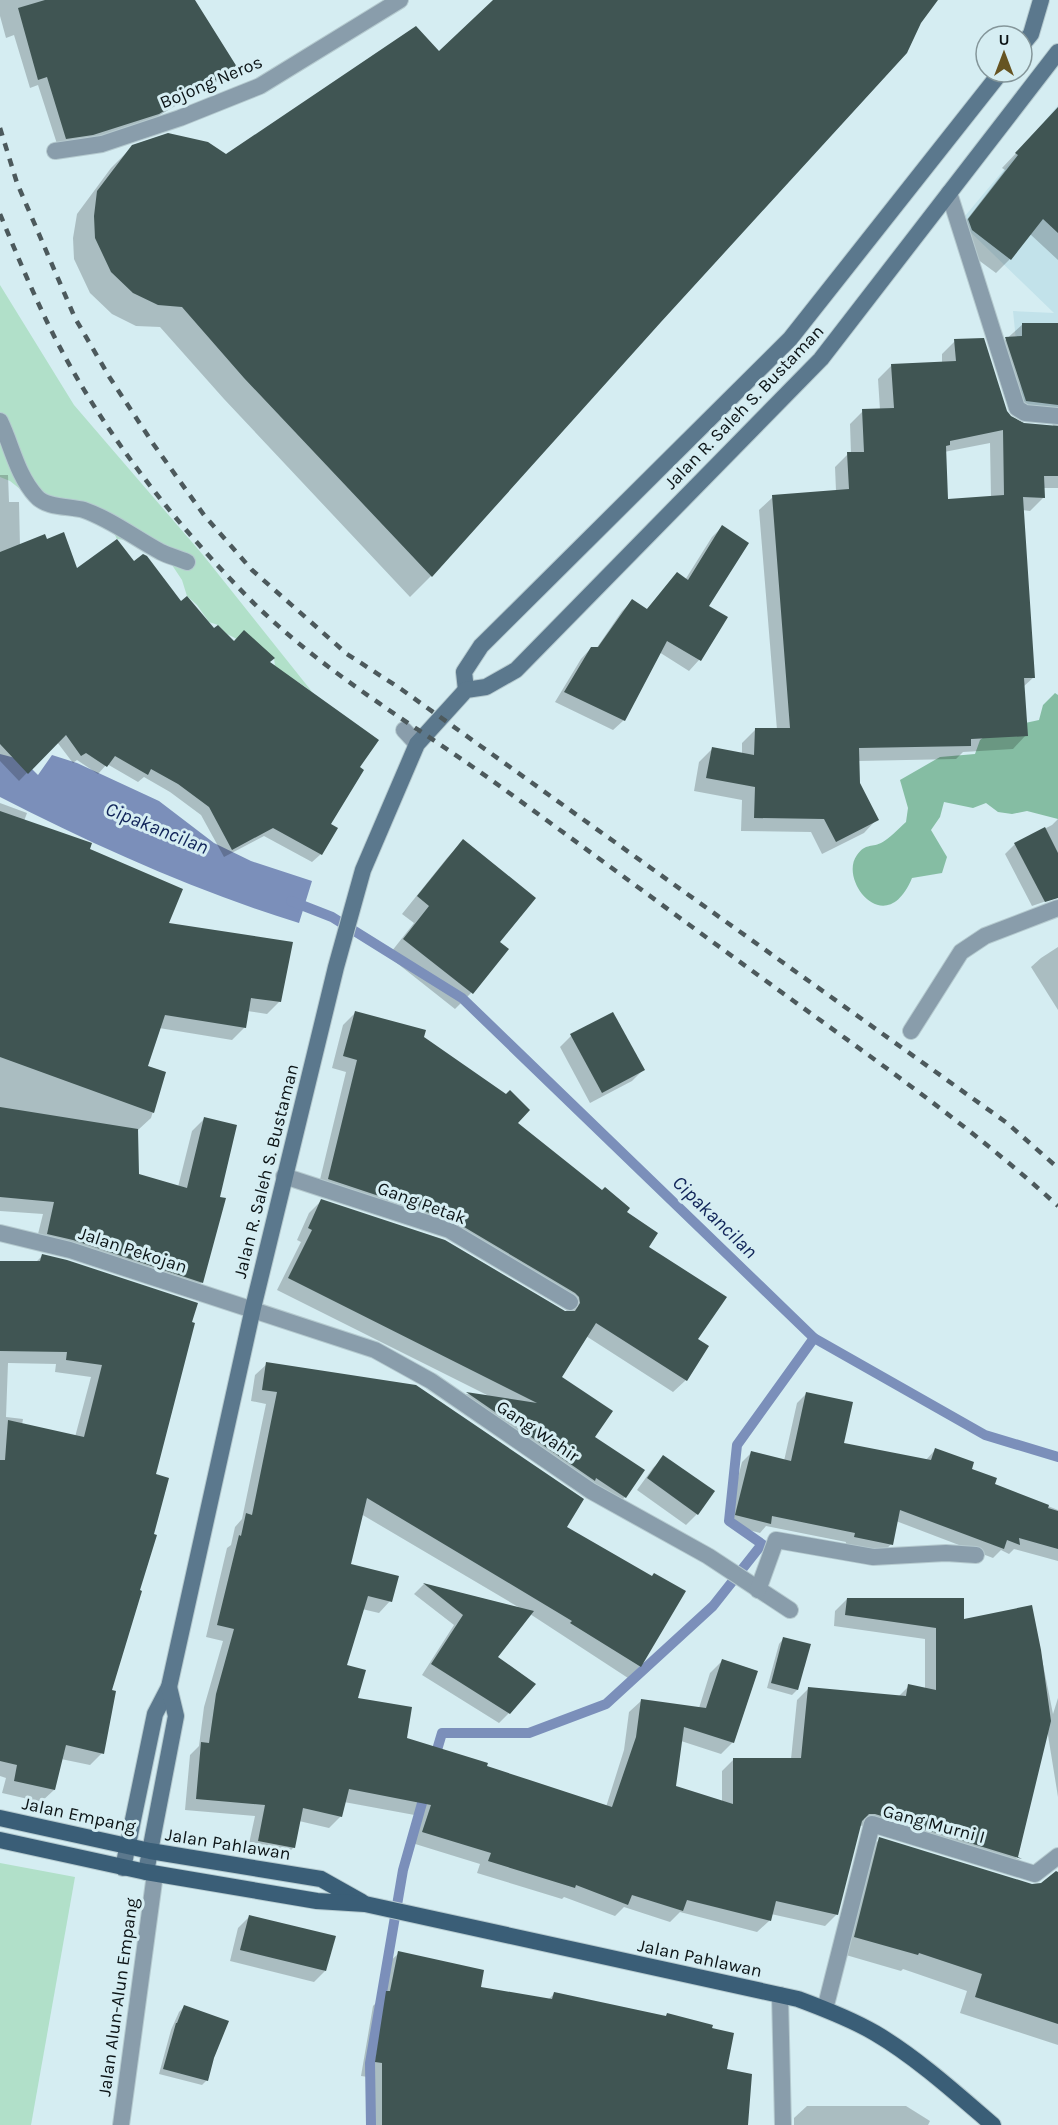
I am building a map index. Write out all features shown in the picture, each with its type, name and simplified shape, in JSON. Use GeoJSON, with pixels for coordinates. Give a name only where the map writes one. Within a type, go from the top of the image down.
{"type":"FeatureCollection","features":[{"type":"Feature","properties":{"kind":"main road"},"geometry":{"type":"LineString","coordinates":[[1034,24],[1041,0]]}},
{"type":"Feature","properties":{"kind":"main road","name":"Jalan R. Saleh S. Bustaman"},"geometry":{"type":"LineString","coordinates":[[123,1868],[155,1714],[169,1687],[252,1308],[336,967],[363,870],[417,744],[466,690],[486,687],[516,670],[812,368],[1058,52]]}},
{"type":"Feature","properties":{"kind":"main road","name":"Jalan R. Saleh S. Bustaman"},"geometry":{"type":"LineString","coordinates":[[466,690],[464,672],[481,646],[790,339],[992,84]]}},
{"type":"Feature","properties":{"kind":"main road","name":"Jalan R. Saleh S. Bustaman"},"geometry":{"type":"LineString","coordinates":[[150,1873],[150,1851],[176,1716],[169,1687]]}},
{"type":"Feature","properties":{"kind":"main road","name":"Jalan Empang"},"geometry":{"type":"LineString","coordinates":[[0,1818],[150,1851]]}},
{"type":"Feature","properties":{"kind":"main road"},"geometry":{"type":"LineString","coordinates":[[0,1840],[150,1873]]}},
{"type":"Feature","properties":{"kind":"main road","name":"Jalan Pahlawan"},"geometry":{"type":"LineString","coordinates":[[150,1851],[321,1879],[371,1905]]}},
{"type":"Feature","properties":{"kind":"main road","name":"Jalan Pahlawan"},"geometry":{"type":"LineString","coordinates":[[150,1873],[317,1901],[371,1905],[798,1999],[855,2022],[903,2052],[993,2125]]}},
{"type":"Feature","properties":{"kind":"street","name":"Bojong Neros"},"geometry":{"type":"LineString","coordinates":[[55,151],[102,144],[189,115],[260,86],[400,0]]}},
{"type":"Feature","properties":{"kind":"street"},"geometry":{"type":"LineString","coordinates":[[949,193],[1017,408],[1025,413],[1058,416]]}},
{"type":"Feature","properties":{"kind":"street"},"geometry":{"type":"LineString","coordinates":[[0,421],[20,473],[37,498],[54,505],[81,509],[102,518],[161,552],[187,562]]}},
{"type":"Feature","properties":{"kind":"street"},"geometry":{"type":"LineString","coordinates":[[404,730],[417,744]]}},
{"type":"Feature","properties":{"kind":"street"},"geometry":{"type":"LineString","coordinates":[[911,1031],[961,952],[985,936],[1058,908]]}},
{"type":"Feature","properties":{"kind":"street","name":"Gang Petak"},"geometry":{"type":"LineString","coordinates":[[284,1176],[449,1230],[570,1302]]}},
{"type":"Feature","properties":{"kind":"street","name":"Jalan Pekojan"},"geometry":{"type":"LineString","coordinates":[[0,1233],[70,1250],[252,1308]]}},
{"type":"Feature","properties":{"kind":"street","name":"Gang Wahir"},"geometry":{"type":"LineString","coordinates":[[252,1308],[375,1350],[431,1381],[591,1491],[708,1556],[790,1610]]}},
{"type":"Feature","properties":{"kind":"street"},"geometry":{"type":"LineString","coordinates":[[755,1588],[776,1540],[873,1557],[946,1553],[976,1555]]}},
{"type":"Feature","properties":{"kind":"street","name":"Gang Murni I"},"geometry":{"type":"LineString","coordinates":[[825,2009],[872,1824],[1035,1874],[1058,1856]]}},
{"type":"Feature","properties":{"kind":"street","name":"Jalan Alun-Alun Empang"},"geometry":{"type":"LineString","coordinates":[[121,2125],[150,1873]]}},
{"type":"Feature","properties":{"kind":"street"},"geometry":{"type":"LineString","coordinates":[[780,1995],[783,2125]]}},
{"type":"Feature","properties":{"kind":"shaded area"},"geometry":{"type":"Polygon","coordinates":[[[1058,105],[1058,411],[1023,409],[1013,311],[1054,313],[960,222],[1058,105]]]}},
{"type":"Feature","properties":{"kind":"green space"},"geometry":{"type":"Polygon","coordinates":[[[0,285],[74,405],[203,555],[313,693],[275,666],[274,658],[209,622],[197,605],[187,596],[182,580],[172,565],[136,541],[117,539],[112,529],[25,493],[10,481],[0,477],[0,285]]]}},
{"type":"Feature","properties":{"kind":"green space"},"geometry":{"type":"Polygon","coordinates":[[[1055,693],[1058,695],[1058,819],[1027,811],[1012,814],[998,812],[986,803],[973,808],[944,802],[940,817],[931,830],[947,857],[942,873],[912,878],[901,896],[890,904],[878,905],[868,900],[859,890],[854,878],[853,866],[857,855],[863,849],[884,841],[906,822],[908,808],[900,780],[940,757],[975,754],[980,740],[993,730],[1039,720],[1043,705],[1055,693]]]}},
{"type":"Feature","properties":{"kind":"green space"},"geometry":{"type":"Polygon","coordinates":[[[0,1863],[75,1877],[31,2125],[0,2125],[0,1863]]]}},
{"type":"Feature","properties":{"kind":"water"},"geometry":{"type":"Polygon","coordinates":[[[0,754],[23,760],[38,775],[52,755],[77,763],[159,801],[214,843],[251,861],[312,881],[299,923],[222,897],[146,866],[0,797],[0,754]]]}},
{"type":"Feature","properties":{"kind":"building"},"geometry":{"type":"Polygon","coordinates":[[[45,0],[195,0],[237,67],[159,114],[93,135],[66,139],[47,77],[38,80],[18,8],[45,0]]]}},
{"type":"Feature","properties":{"kind":"building"},"geometry":{"type":"Polygon","coordinates":[[[493,0],[938,0],[921,23],[907,53],[432,577],[244,378],[182,307],[158,305],[133,293],[111,272],[95,238],[94,216],[97,191],[132,145],[168,133],[208,142],[226,154],[416,26],[439,51],[493,0]]]}},
{"type":"Feature","properties":{"kind":"building"},"geometry":{"type":"Polygon","coordinates":[[[1058,107],[1058,233],[1043,219],[1011,260],[972,230],[968,219],[1018,155],[1015,153],[1058,107]]]}},
{"type":"Feature","properties":{"kind":"building"},"geometry":{"type":"Polygon","coordinates":[[[1022,323],[1058,323],[1058,405],[1026,401],[1005,337],[1022,336],[1022,323]]]}},
{"type":"Feature","properties":{"kind":"building"},"geometry":{"type":"Polygon","coordinates":[[[984,338],[1007,411],[1011,416],[1024,423],[1058,426],[1058,476],[1044,476],[1045,498],[1023,497],[1035,678],[1024,678],[1028,736],[971,739],[971,746],[859,748],[860,783],[879,820],[836,842],[824,819],[754,818],[755,787],[706,778],[712,747],[754,755],[755,728],[790,728],[772,495],[849,489],[847,452],[864,452],[862,409],[894,408],[891,364],[956,361],[954,339],[984,338]],[[1003,430],[950,441],[950,445],[946,446],[948,499],[1004,495],[1003,430]]]}},
{"type":"Feature","properties":{"kind":"building"},"geometry":{"type":"Polygon","coordinates":[[[722,525],[749,543],[709,606],[728,617],[701,661],[667,641],[625,721],[564,692],[591,647],[598,647],[632,599],[647,609],[677,572],[688,580],[722,525]]]}},
{"type":"Feature","properties":{"kind":"building"},"geometry":{"type":"Polygon","coordinates":[[[64,532],[77,568],[117,539],[134,561],[143,554],[147,556],[181,601],[187,596],[214,628],[218,625],[234,641],[244,630],[275,658],[270,662],[379,740],[360,767],[364,770],[331,824],[338,828],[322,855],[273,828],[232,850],[209,807],[178,784],[151,769],[148,775],[115,756],[107,767],[86,753],[81,756],[66,735],[28,774],[0,744],[0,552],[45,534],[47,539],[64,532]]]}},
{"type":"Feature","properties":{"kind":"building"},"geometry":{"type":"Polygon","coordinates":[[[0,811],[92,843],[90,849],[183,889],[169,923],[293,942],[281,1002],[251,998],[246,1028],[165,1015],[148,1066],[166,1072],[154,1113],[0,1057],[0,811]]]}},
{"type":"Feature","properties":{"kind":"building"},"geometry":{"type":"Polygon","coordinates":[[[1045,827],[1058,853],[1058,898],[1045,902],[1014,843],[1045,827]]]}},
{"type":"Feature","properties":{"kind":"building"},"geometry":{"type":"Polygon","coordinates":[[[463,839],[536,898],[500,942],[509,949],[473,994],[403,939],[429,906],[417,896],[463,839]]]}},
{"type":"Feature","properties":{"kind":"building"},"geometry":{"type":"Polygon","coordinates":[[[355,1011],[426,1030],[424,1037],[506,1094],[510,1090],[530,1110],[518,1123],[602,1190],[605,1187],[630,1208],[627,1212],[658,1233],[649,1247],[727,1297],[698,1339],[709,1346],[687,1381],[596,1323],[562,1377],[613,1411],[595,1437],[645,1470],[626,1498],[596,1478],[595,1481],[466,1392],[537,1403],[288,1278],[312,1230],[308,1228],[321,1199],[445,1240],[565,1311],[575,1311],[580,1303],[575,1293],[454,1221],[328,1179],[357,1060],[343,1056],[355,1011]]]}},
{"type":"Feature","properties":{"kind":"building"},"geometry":{"type":"Polygon","coordinates":[[[613,1012],[645,1070],[602,1093],[570,1034],[613,1012]]]}},
{"type":"Feature","properties":{"kind":"building"},"geometry":{"type":"Polygon","coordinates":[[[0,1107],[138,1129],[139,1174],[187,1188],[204,1117],[237,1125],[220,1197],[226,1198],[203,1283],[73,1240],[47,1234],[54,1202],[0,1197],[0,1107]]]}},
{"type":"Feature","properties":{"kind":"building"},"geometry":{"type":"Polygon","coordinates":[[[42,1254],[198,1303],[192,1322],[195,1323],[156,1474],[169,1478],[154,1534],[157,1535],[140,1590],[142,1591],[112,1690],[116,1691],[104,1754],[66,1745],[55,1790],[14,1781],[17,1765],[0,1761],[0,1460],[5,1460],[8,1420],[84,1437],[102,1365],[66,1360],[67,1352],[0,1351],[0,1261],[40,1261],[42,1254]]]}},
{"type":"Feature","properties":{"kind":"building"},"geometry":{"type":"Polygon","coordinates":[[[266,1362],[416,1385],[584,1499],[567,1527],[652,1576],[654,1573],[686,1591],[641,1667],[570,1623],[572,1621],[367,1498],[351,1564],[399,1576],[392,1602],[368,1596],[347,1665],[366,1670],[358,1698],[412,1707],[407,1738],[488,1763],[487,1766],[612,1807],[636,1737],[641,1699],[706,1708],[722,1659],[758,1671],[734,1743],[684,1727],[676,1786],[733,1804],[733,1758],[801,1758],[808,1687],[906,1696],[908,1684],[936,1690],[936,1628],[845,1615],[847,1598],[964,1598],[964,1619],[1032,1605],[1051,1721],[1018,1857],[1022,1859],[869,1814],[862,1821],[838,1915],[776,1901],[771,1921],[687,1900],[683,1911],[632,1895],[628,1905],[576,1885],[575,1888],[488,1861],[491,1853],[422,1832],[431,1805],[349,1789],[342,1817],[303,1808],[295,1848],[258,1841],[265,1805],[196,1799],[201,1742],[209,1743],[216,1694],[234,1629],[217,1625],[246,1513],[252,1515],[277,1392],[262,1390],[266,1362]]]}},
{"type":"Feature","properties":{"kind":"building"},"geometry":{"type":"Polygon","coordinates":[[[806,1392],[853,1402],[844,1443],[931,1460],[935,1448],[974,1462],[972,1469],[997,1478],[995,1484],[1049,1505],[1048,1508],[1058,1511],[1058,1549],[1019,1538],[1020,1545],[1007,1540],[1004,1549],[900,1510],[893,1545],[854,1537],[855,1533],[772,1516],[771,1524],[735,1515],[751,1451],[791,1461],[806,1392]]]}},
{"type":"Feature","properties":{"kind":"building"},"geometry":{"type":"Polygon","coordinates":[[[663,1455],[715,1491],[698,1515],[647,1478],[663,1455]]]}},
{"type":"Feature","properties":{"kind":"building"},"geometry":{"type":"Polygon","coordinates":[[[423,1583],[534,1611],[498,1657],[536,1684],[510,1714],[431,1664],[463,1615],[423,1583]]]}},
{"type":"Feature","properties":{"kind":"building"},"geometry":{"type":"Polygon","coordinates":[[[783,1637],[811,1644],[798,1690],[771,1683],[783,1637]]]}},
{"type":"Feature","properties":{"kind":"building"},"geometry":{"type":"Polygon","coordinates":[[[879,1837],[1032,1884],[1041,1883],[1056,1871],[1058,1872],[1058,2024],[975,1997],[982,1974],[919,1953],[918,1955],[854,1937],[879,1837]]]}},
{"type":"Feature","properties":{"kind":"building"},"geometry":{"type":"Polygon","coordinates":[[[249,1915],[336,1936],[326,1971],[240,1950],[249,1915]]]}},
{"type":"Feature","properties":{"kind":"building"},"geometry":{"type":"Polygon","coordinates":[[[398,1951],[484,1970],[481,1987],[552,1999],[554,1992],[666,2016],[667,2013],[734,2033],[727,2069],[752,2074],[748,2125],[382,2125],[382,2063],[375,2062],[386,1991],[390,1991],[398,1951]]]}},
{"type":"Feature","properties":{"kind":"building"},"geometry":{"type":"Polygon","coordinates":[[[184,2005],[229,2021],[214,2058],[208,2081],[163,2069],[176,2023],[184,2005]]]}},
{"type":"Feature","properties":{"kind":"waterway","name":"Cipakancilan"},"geometry":{"type":"LineString","coordinates":[[291,901],[332,917],[462,998],[814,1338],[985,1435],[1058,1457]]}},
{"type":"Feature","properties":{"kind":"waterway"},"geometry":{"type":"LineString","coordinates":[[434,1760],[442,1733],[529,1733],[606,1704],[713,1606],[762,1544],[729,1521],[737,1445],[814,1338]]}},
{"type":"Feature","properties":{"kind":"waterway"},"geometry":{"type":"LineString","coordinates":[[371,2125],[370,2063],[403,1870],[426,1789]]}},
{"type":"Feature","properties":{"kind":"railway"},"geometry":{"type":"LineString","coordinates":[[0,128],[17,183],[75,318],[110,378],[154,445],[204,515],[252,570],[347,654],[401,689],[1007,1123],[1058,1168]]}},
{"type":"Feature","properties":{"kind":"railway"},"geometry":{"type":"LineString","coordinates":[[0,214],[54,336],[92,403],[160,499],[211,558],[265,614],[326,665],[490,779],[896,1075],[995,1152],[1058,1206]]}}]}
